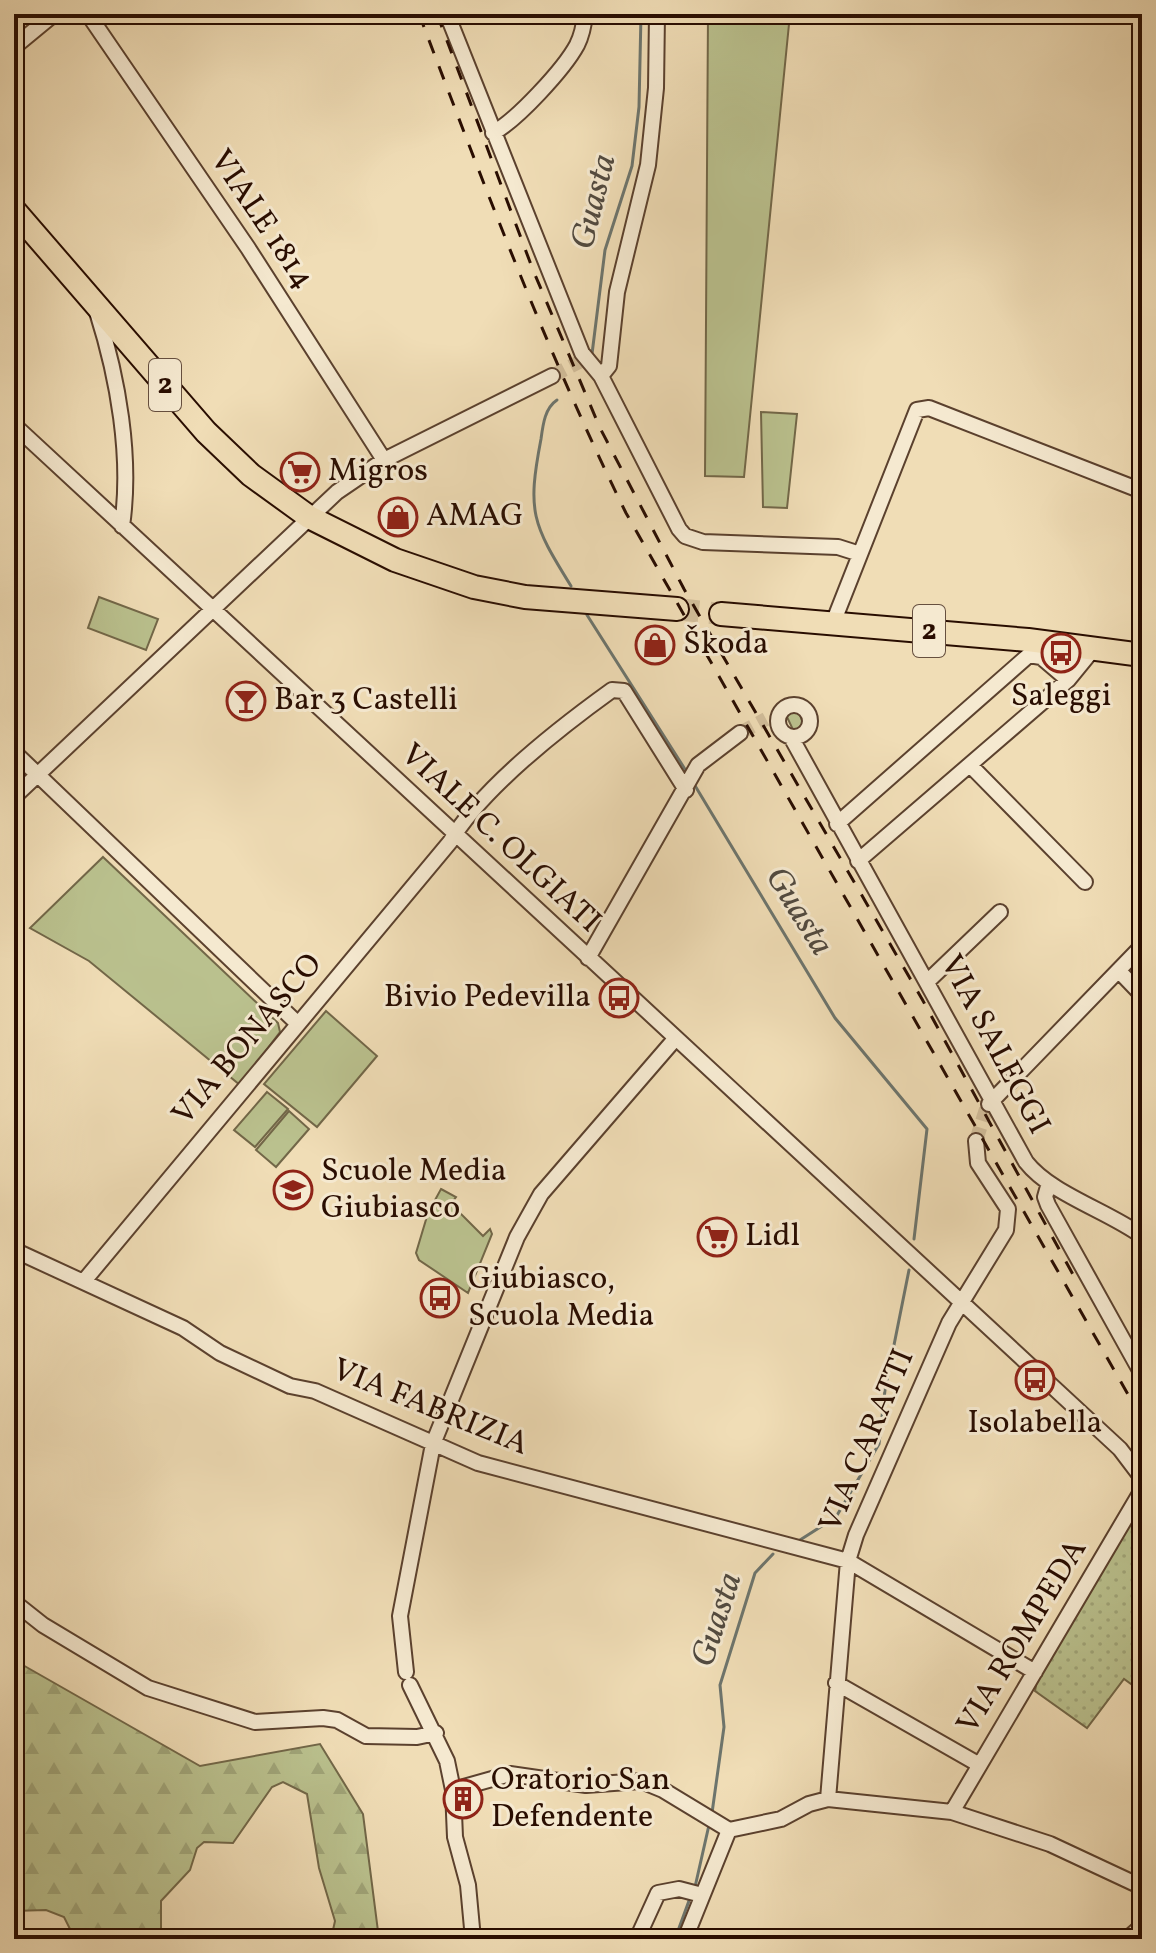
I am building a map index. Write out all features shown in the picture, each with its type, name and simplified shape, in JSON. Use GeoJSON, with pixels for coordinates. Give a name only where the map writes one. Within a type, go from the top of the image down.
{"type":"FeatureCollection","features":[{"type":"Feature","properties":{"kind":"main road","name":"2"},"geometry":{"type":"LineString","coordinates":[[14,210],[206,432],[251,475],[309,517],[395,560],[474,587],[525,597],[677,609]]}},
{"type":"Feature","properties":{"kind":"main road","name":"2"},"geometry":{"type":"LineString","coordinates":[[721,614],[1095,647],[1142,655]]}},
{"type":"Feature","properties":{"kind":"street"},"geometry":{"type":"LineString","coordinates":[[14,47],[54,14]]}},
{"type":"Feature","properties":{"kind":"street","name":"VIALE 1814"},"geometry":{"type":"LineString","coordinates":[[88,14],[248,248],[384,460]]}},
{"type":"Feature","properties":{"kind":"street"},"geometry":{"type":"LineString","coordinates":[[447,14],[583,359],[601,376],[679,529],[685,536],[703,542],[838,547],[860,554]]}},
{"type":"Feature","properties":{"kind":"street"},"geometry":{"type":"LineString","coordinates":[[493,133],[518,113],[572,52],[581,36],[585,14]]}},
{"type":"Feature","properties":{"kind":"street"},"geometry":{"type":"LineString","coordinates":[[601,376],[609,366],[617,292],[648,165],[656,88],[657,14]]}},
{"type":"Feature","properties":{"kind":"street"},"geometry":{"type":"LineString","coordinates":[[93,300],[113,370],[127,492],[122,526]]}},
{"type":"Feature","properties":{"kind":"street"},"geometry":{"type":"LineString","coordinates":[[14,797],[337,492],[384,460],[552,376]]}},
{"type":"Feature","properties":{"kind":"street"},"geometry":{"type":"LineString","coordinates":[[833,623],[914,413],[922,408],[1142,491]]}},
{"type":"Feature","properties":{"kind":"street","name":"VIALE C. OLGIATI"},"geometry":{"type":"LineString","coordinates":[[14,425],[1120,1449],[1142,1478]]}},
{"type":"Feature","properties":{"kind":"street"},"geometry":{"type":"LineString","coordinates":[[94,500],[115,500],[125,474]]}},
{"type":"Feature","properties":{"kind":"street"},"geometry":{"type":"LineString","coordinates":[[858,861],[1068,680],[1095,647]]}},
{"type":"Feature","properties":{"kind":"street"},"geometry":{"type":"LineString","coordinates":[[837,824],[1029,655],[1041,657],[1068,680]]}},
{"type":"Feature","properties":{"kind":"street","name":"VIA BONASCO"},"geometry":{"type":"LineString","coordinates":[[84,1281],[455,835],[532,754],[590,706],[619,688],[630,698],[687,787]]}},
{"type":"Feature","properties":{"kind":"street","name":"VIA SALEGGI"},"geometry":{"type":"LineString","coordinates":[[791,737],[801,736],[809,729],[808,713],[801,706],[791,705],[773,717],[779,729],[791,737],[837,824],[928,981],[989,1105],[1026,1162],[1049,1183],[1142,1236]]}},
{"type":"Feature","properties":{"kind":"street"},"geometry":{"type":"LineString","coordinates":[[588,958],[698,765],[740,733]]}},
{"type":"Feature","properties":{"kind":"street"},"geometry":{"type":"LineString","coordinates":[[14,752],[298,1024]]}},
{"type":"Feature","properties":{"kind":"street"},"geometry":{"type":"LineString","coordinates":[[970,765],[1055,856],[1085,882]]}},
{"type":"Feature","properties":{"kind":"street"},"geometry":{"type":"LineString","coordinates":[[928,981],[1000,912]]}},
{"type":"Feature","properties":{"kind":"street"},"geometry":{"type":"LineString","coordinates":[[989,1105],[1142,946]]}},
{"type":"Feature","properties":{"kind":"street"},"geometry":{"type":"LineString","coordinates":[[1119,971],[1142,995]]}},
{"type":"Feature","properties":{"kind":"street"},"geometry":{"type":"LineString","coordinates":[[473,1939],[468,1885],[455,1837],[453,1790],[445,1753],[408,1678],[400,1616],[433,1444],[531,1210],[574,1153],[675,1039]]}},
{"type":"Feature","properties":{"kind":"street","name":"VIA CARATTI"},"geometry":{"type":"LineString","coordinates":[[828,1799],[848,1561],[880,1478],[961,1302],[1001,1241],[1008,1222],[1006,1205],[978,1163],[976,1141]]}},
{"type":"Feature","properties":{"kind":"street"},"geometry":{"type":"LineString","coordinates":[[1049,1183],[1045,1197],[1048,1205],[1142,1374]]}},
{"type":"Feature","properties":{"kind":"street","name":"VIA FABRIZIA"},"geometry":{"type":"LineString","coordinates":[[14,1250],[183,1328],[220,1353],[290,1386],[315,1391],[478,1463],[848,1561],[1035,1672]]}},
{"type":"Feature","properties":{"kind":"street","name":"VIA ROMPEDA"},"geometry":{"type":"LineString","coordinates":[[952,1812],[1142,1490]]}},
{"type":"Feature","properties":{"kind":"street"},"geometry":{"type":"LineString","coordinates":[[14,1602],[43,1625],[148,1688],[255,1722],[323,1718],[337,1720],[366,1736],[417,1737],[436,1733]]}},
{"type":"Feature","properties":{"kind":"street"},"geometry":{"type":"LineString","coordinates":[[836,1683],[978,1764]]}},
{"type":"Feature","properties":{"kind":"street"},"geometry":{"type":"LineString","coordinates":[[453,1790],[510,1774],[586,1785],[631,1780],[663,1790],[717,1824],[776,1821],[809,1804],[828,1799],[952,1812],[1050,1844],[1142,1887]]}},
{"type":"Feature","properties":{"kind":"street"},"geometry":{"type":"LineString","coordinates":[[685,1939],[695,1893],[717,1824]]}},
{"type":"Feature","properties":{"kind":"street"},"geometry":{"type":"LineString","coordinates":[[637,1939],[658,1893],[695,1893]]}},
{"type":"Feature","properties":{"kind":"street"},"geometry":{"type":"LineString","coordinates":[[1127,1939],[1142,1926]]}},
{"type":"Feature","properties":{"kind":"green space"},"geometry":{"type":"Polygon","coordinates":[[[708,14],[790,14],[744,477],[705,476],[708,14]]]}},
{"type":"Feature","properties":{"kind":"green space"},"geometry":{"type":"Polygon","coordinates":[[[761,412],[797,414],[787,508],[763,507],[761,412]]]}},
{"type":"Feature","properties":{"kind":"green space"},"geometry":{"type":"Polygon","coordinates":[[[99,597],[158,619],[146,650],[88,628],[99,597]]]}},
{"type":"Feature","properties":{"kind":"green space"},"geometry":{"type":"Polygon","coordinates":[[[798,711],[803,722],[795,734],[787,717],[789,713],[798,711]]]}},
{"type":"Feature","properties":{"kind":"green space"},"geometry":{"type":"Polygon","coordinates":[[[103,857],[278,1023],[280,1032],[240,1085],[89,961],[30,928],[103,857]]]}},
{"type":"Feature","properties":{"kind":"green space"},"geometry":{"type":"Polygon","coordinates":[[[326,1011],[377,1056],[317,1127],[264,1084],[326,1011]]]}},
{"type":"Feature","properties":{"kind":"green space"},"geometry":{"type":"Polygon","coordinates":[[[267,1092],[288,1109],[255,1147],[234,1130],[267,1092]]]}},
{"type":"Feature","properties":{"kind":"green space"},"geometry":{"type":"Polygon","coordinates":[[[289,1111],[309,1129],[276,1167],[256,1150],[289,1111]]]}},
{"type":"Feature","properties":{"kind":"green space"},"geometry":{"type":"Polygon","coordinates":[[[441,1189],[456,1197],[451,1204],[483,1236],[490,1229],[492,1234],[468,1293],[419,1260],[416,1253],[428,1213],[441,1189]]]}},
{"type":"Feature","properties":{"kind":"green space"},"geometry":{"type":"Polygon","coordinates":[[[1138,1514],[1142,1516],[1142,1692],[1124,1679],[1087,1728],[1035,1691],[1038,1675],[1129,1518],[1138,1514]]]}},
{"type":"Feature","properties":{"kind":"green space"},"geometry":{"type":"Polygon","coordinates":[[[14,1660],[200,1766],[320,1744],[363,1814],[379,1939],[331,1939],[335,1921],[319,1868],[307,1794],[283,1782],[272,1787],[233,1843],[204,1842],[197,1848],[190,1870],[161,1901],[161,1932],[164,1939],[75,1939],[64,1917],[46,1910],[14,1911],[14,1660]]]}},
{"type":"Feature","properties":{"kind":"waterway","name":"Guasta"},"geometry":{"type":"LineString","coordinates":[[592,354],[605,250],[632,166],[639,107],[641,14]]}},
{"type":"Feature","properties":{"kind":"waterway"},"geometry":{"type":"LineString","coordinates":[[557,400],[547,412],[544,422],[534,501],[541,531],[571,586]]}},
{"type":"Feature","properties":{"kind":"waterway","name":"Guasta"},"geometry":{"type":"LineString","coordinates":[[587,615],[688,774]]}},
{"type":"Feature","properties":{"kind":"waterway","name":"Guasta"},"geometry":{"type":"LineString","coordinates":[[694,784],[835,1018],[927,1129],[914,1239]]}},
{"type":"Feature","properties":{"kind":"waterway","name":"Guasta"},"geometry":{"type":"LineString","coordinates":[[800,1540],[836,1517],[879,1444],[885,1390],[909,1270]]}},
{"type":"Feature","properties":{"kind":"waterway","name":"Guasta"},"geometry":{"type":"LineString","coordinates":[[712,1813],[724,1727],[720,1685],[755,1573],[773,1554]]}},
{"type":"Feature","properties":{"kind":"waterway","name":"Guasta"},"geometry":{"type":"LineString","coordinates":[[695,1887],[709,1825]]}},
{"type":"Feature","properties":{"kind":"waterway","name":"Guasta"},"geometry":{"type":"LineString","coordinates":[[675,1939],[690,1898]]}},
{"type":"Feature","properties":{"kind":"tunnel"},"geometry":{"type":"LineString","coordinates":[[552,376],[581,361]]}},
{"type":"Feature","properties":{"kind":"tunnel"},"geometry":{"type":"LineString","coordinates":[[677,609],[721,614]]}},
{"type":"Feature","properties":{"kind":"tunnel"},"geometry":{"type":"LineString","coordinates":[[740,733],[766,719]]}},
{"type":"Feature","properties":{"kind":"tunnel"},"geometry":{"type":"LineString","coordinates":[[976,1141],[986,1109]]}},
{"type":"Feature","properties":{"kind":"railway"},"geometry":{"type":"LineString","coordinates":[[419,14],[542,328],[626,513],[1142,1419]]}},
{"type":"Feature","properties":{"kind":"railway"},"geometry":{"type":"LineString","coordinates":[[437,14],[533,270],[600,428],[684,589],[922,999],[1076,1280]]}},
{"type":"Feature","properties":{"kind":"place","name":"Migros"},"geometry":{"type":"Point","coordinates":[300,472]}},
{"type":"Feature","properties":{"kind":"place","name":"AMAG"},"geometry":{"type":"Point","coordinates":[398,517]}},
{"type":"Feature","properties":{"kind":"place","name":"Škoda"},"geometry":{"type":"Point","coordinates":[655,645]}},
{"type":"Feature","properties":{"kind":"place","name":"Saleggi"},"geometry":{"type":"Point","coordinates":[1061,653]}},
{"type":"Feature","properties":{"kind":"place","name":"Bar 3 Castelli"},"geometry":{"type":"Point","coordinates":[246,701]}},
{"type":"Feature","properties":{"kind":"place","name":"Bivio Pedevilla"},"geometry":{"type":"Point","coordinates":[619,998]}},
{"type":"Feature","properties":{"kind":"place","name":"Scuole Media Giubiasco"},"geometry":{"type":"Point","coordinates":[293,1190]}},
{"type":"Feature","properties":{"kind":"place","name":"Lidl"},"geometry":{"type":"Point","coordinates":[717,1237]}},
{"type":"Feature","properties":{"kind":"place","name":"Giubiasco, Scuola Media"},"geometry":{"type":"Point","coordinates":[440,1298]}},
{"type":"Feature","properties":{"kind":"place","name":"Isolabella"},"geometry":{"type":"Point","coordinates":[1035,1380]}},
{"type":"Feature","properties":{"kind":"place","name":"Oratorio San Defendente"},"geometry":{"type":"Point","coordinates":[463,1799]}}]}
